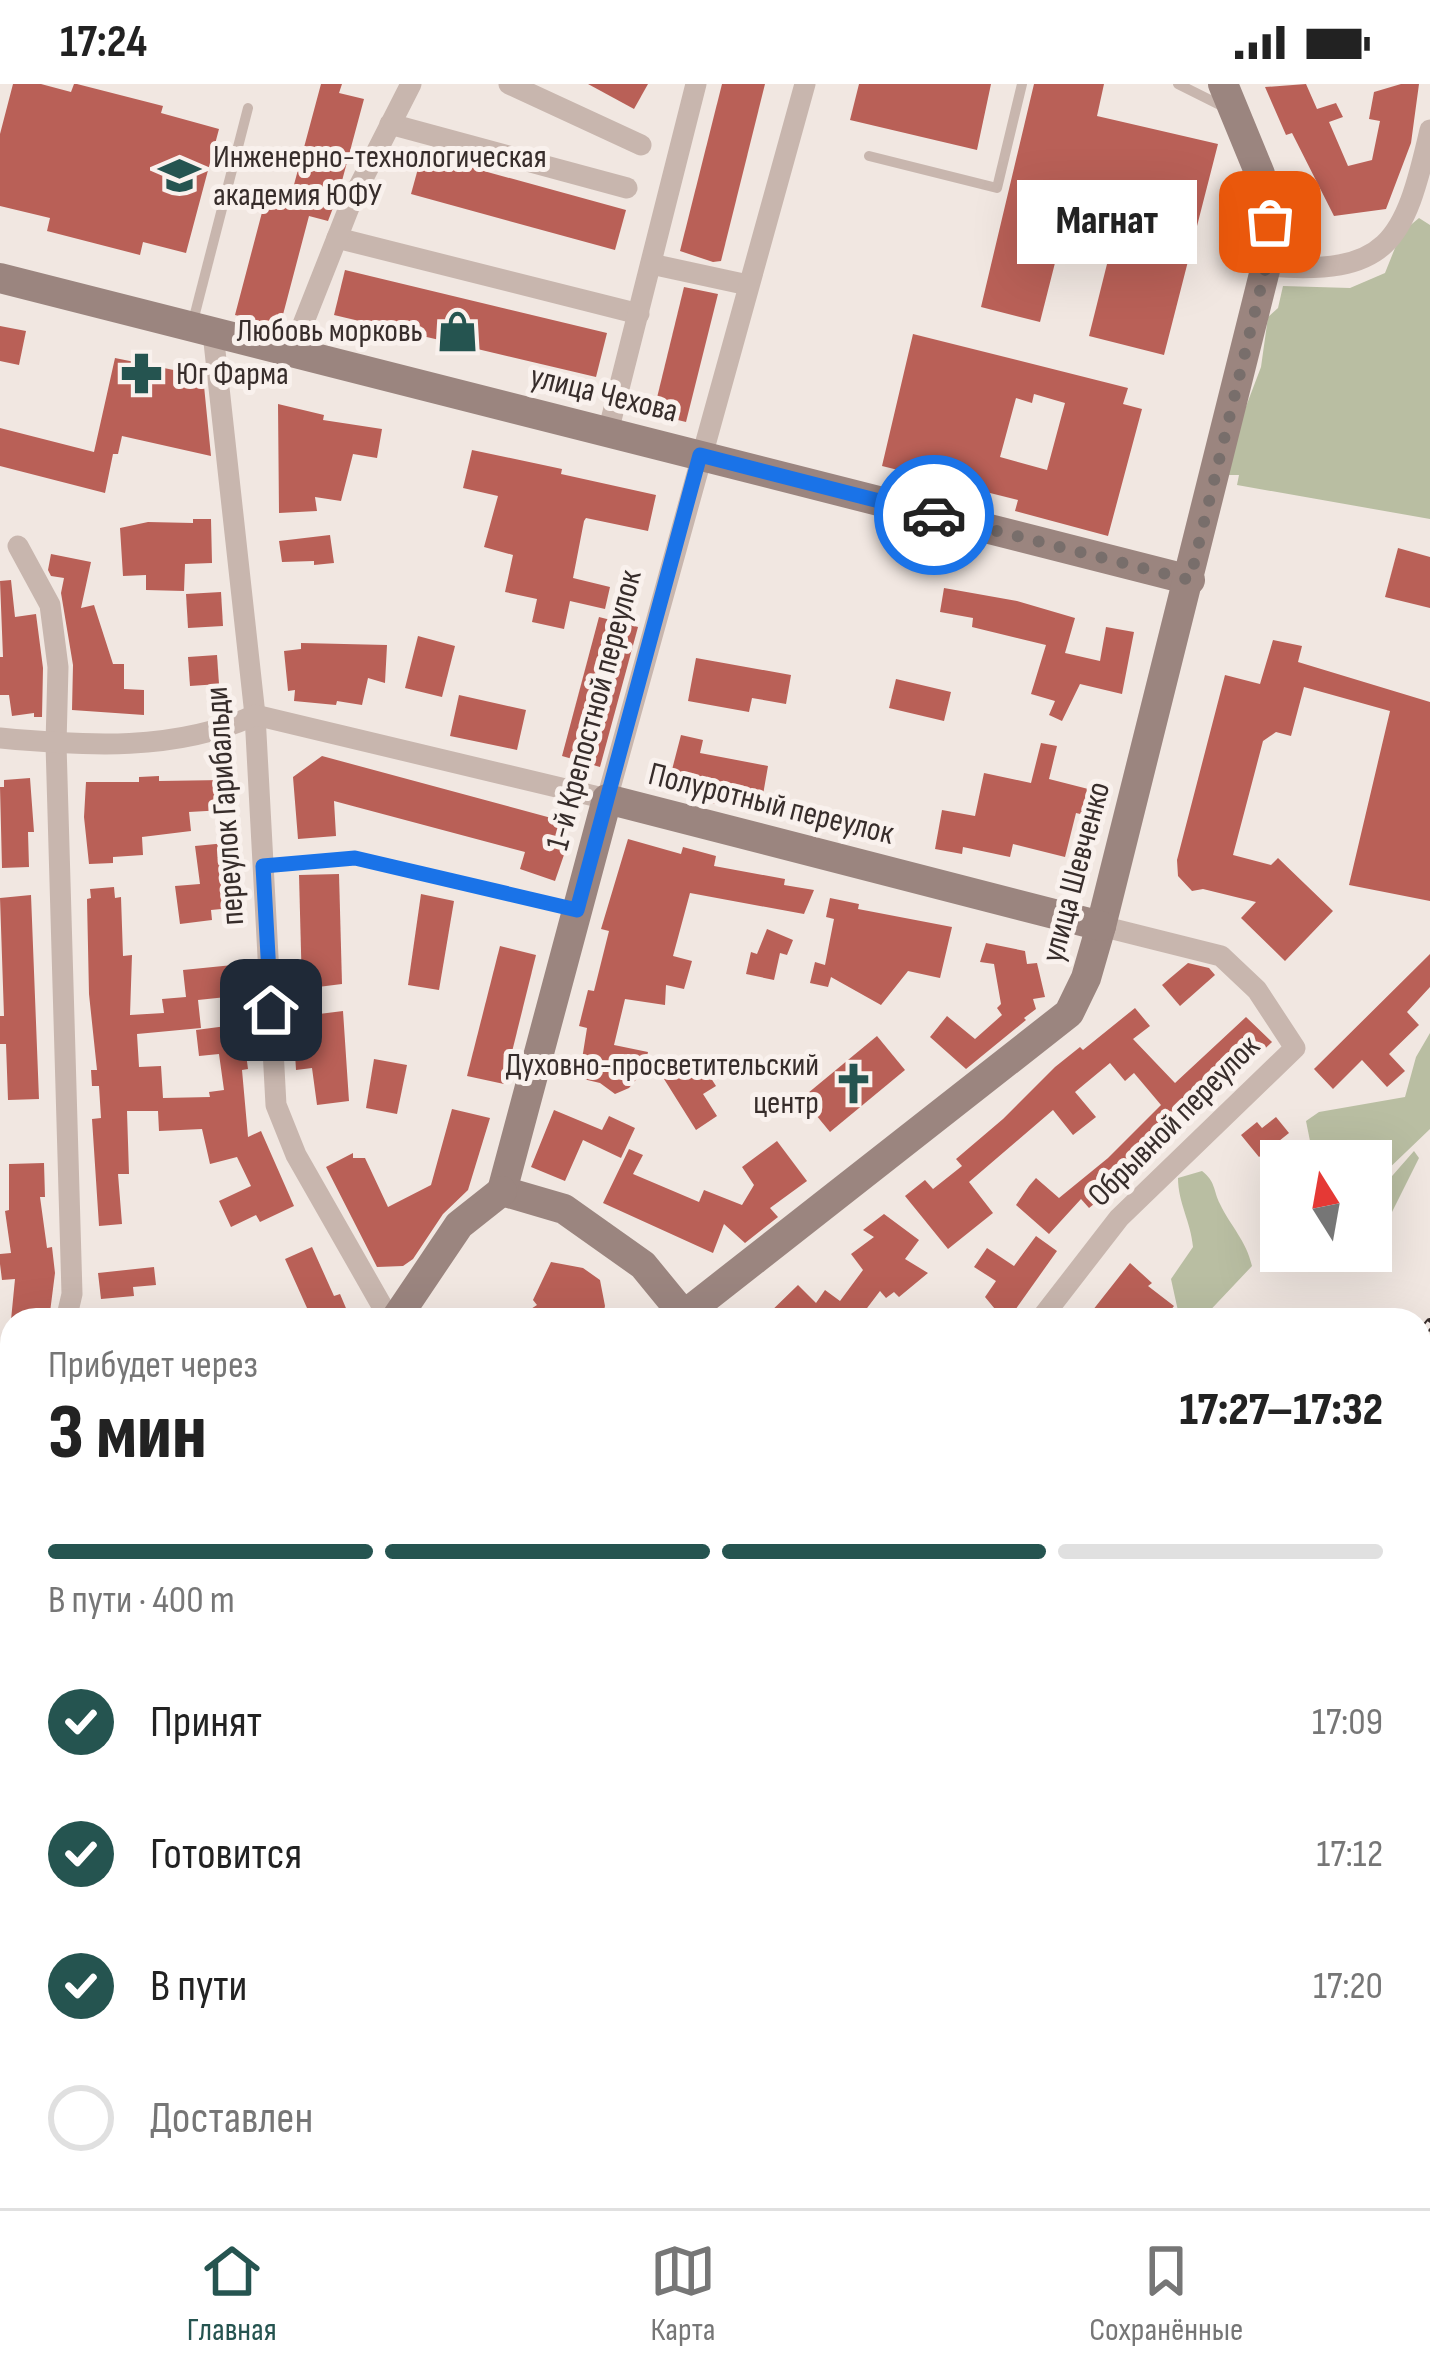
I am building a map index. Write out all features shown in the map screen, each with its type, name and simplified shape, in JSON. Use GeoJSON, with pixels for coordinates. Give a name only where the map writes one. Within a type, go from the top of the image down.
{"type":"FeatureCollection","features":[{"type":"Feature","properties":{"kind":"street"},"geometry":{"type":"LineString","coordinates":[[292,352],[337,238],[411,84]]}},
{"type":"Feature","properties":{"kind":"street"},"geometry":{"type":"LineString","coordinates":[[509,84],[641,145]]}},
{"type":"Feature","properties":{"kind":"street"},"geometry":{"type":"LineString","coordinates":[[608,432],[696,84]]}},
{"type":"Feature","properties":{"kind":"street","name":"1-й Крепостной переулок"},"geometry":{"type":"LineString","coordinates":[[502,1191],[805,84]]}},
{"type":"Feature","properties":{"kind":"street","name":"улица Шевченко"},"geometry":{"type":"LineString","coordinates":[[701,1308],[1069,1012],[1086,978],[1266,266],[1270,222],[1260,174],[1229,98]]}},
{"type":"Feature","properties":{"kind":"street"},"geometry":{"type":"LineString","coordinates":[[390,124],[626,188]]}},
{"type":"Feature","properties":{"kind":"street"},"geometry":{"type":"LineString","coordinates":[[1266,266],[1341,268],[1378,253],[1410,206],[1430,130]]}},
{"type":"Feature","properties":{"kind":"street"},"geometry":{"type":"LineString","coordinates":[[337,238],[639,314]]}},
{"type":"Feature","properties":{"kind":"street"},"geometry":{"type":"LineString","coordinates":[[652,264],[748,285]]}},
{"type":"Feature","properties":{"kind":"street","name":"улица Чехова"},"geometry":{"type":"LineString","coordinates":[[0,278],[1190,580]]}},
{"type":"Feature","properties":{"kind":"street","name":"переулок Гарибальди"},"geometry":{"type":"LineString","coordinates":[[202,331],[255,715],[276,1105],[296,1155],[385,1308]]}},
{"type":"Feature","properties":{"kind":"street"},"geometry":{"type":"LineString","coordinates":[[18,546],[50,605],[58,667],[69,1308]]}},
{"type":"Feature","properties":{"kind":"street"},"geometry":{"type":"LineString","coordinates":[[0,738],[56,744],[176,741],[220,732],[255,715]]}},
{"type":"Feature","properties":{"kind":"street","name":"Полуротный переулок"},"geometry":{"type":"LineString","coordinates":[[255,715],[1101,926]]}},
{"type":"Feature","properties":{"kind":"street","name":"Обрывной переулок"},"geometry":{"type":"LineString","coordinates":[[1049,1308],[1119,1218],[1295,1048],[1257,990],[1221,956],[1101,926]]}},
{"type":"Feature","properties":{"kind":"street"},"geometry":{"type":"LineString","coordinates":[[401,1308],[459,1226],[502,1191],[564,1209],[643,1265],[678,1308]]}},
{"type":"Feature","properties":{"kind":"lane"},"geometry":{"type":"LineString","coordinates":[[869,156],[997,188],[1022,84]]}},
{"type":"Feature","properties":{"kind":"lane"},"geometry":{"type":"LineString","coordinates":[[1178,84],[1229,98]]}},
{"type":"Feature","properties":{"kind":"lane"},"geometry":{"type":"LineString","coordinates":[[202,331],[248,108]]}},
{"type":"Feature","properties":{"kind":"lane"},"geometry":{"type":"LineString","coordinates":[[263,866],[355,858],[577,910]]}},
{"type":"Feature","properties":{"kind":"green space"},"geometry":{"type":"Polygon","coordinates":[[[1419,218],[1430,225],[1430,519],[1237,485],[1239,475],[1226,475],[1223,467],[1261,367],[1268,317],[1278,308],[1283,286],[1350,288],[1385,273],[1401,233],[1419,218]]]}},
{"type":"Feature","properties":{"kind":"green space"},"geometry":{"type":"Polygon","coordinates":[[[1430,1033],[1430,1129],[1392,1165],[1392,1140],[1310,1140],[1306,1121],[1319,1112],[1405,1097],[1416,1057],[1430,1033]]]}},
{"type":"Feature","properties":{"kind":"green space"},"geometry":{"type":"Polygon","coordinates":[[[1414,1151],[1419,1158],[1392,1212],[1392,1176],[1414,1151]]]}},
{"type":"Feature","properties":{"kind":"green space"},"geometry":{"type":"Polygon","coordinates":[[[1202,1171],[1252,1266],[1212,1308],[1177,1308],[1171,1279],[1193,1247],[1178,1178],[1202,1171]]]}},
{"type":"Feature","properties":{"kind":"building"},"geometry":{"type":"Polygon","coordinates":[[[13,84],[41,84],[71,92],[77,84],[163,106],[161,113],[219,129],[186,253],[143,242],[140,255],[47,231],[50,218],[0,206],[0,134],[13,84]]]}},
{"type":"Feature","properties":{"kind":"building"},"geometry":{"type":"Polygon","coordinates":[[[321,84],[342,84],[339,93],[364,99],[339,192],[328,221],[309,216],[280,326],[235,315],[265,201],[288,207],[321,84]]]}},
{"type":"Feature","properties":{"kind":"building"},"geometry":{"type":"Polygon","coordinates":[[[588,84],[648,84],[634,109],[588,84]]]}},
{"type":"Feature","properties":{"kind":"building"},"geometry":{"type":"Polygon","coordinates":[[[722,84],[765,84],[721,261],[713,262],[680,251],[722,84]]]}},
{"type":"Feature","properties":{"kind":"building"},"geometry":{"type":"Polygon","coordinates":[[[859,84],[991,84],[977,150],[850,120],[859,84]]]}},
{"type":"Feature","properties":{"kind":"building"},"geometry":{"type":"Polygon","coordinates":[[[1034,84],[1104,84],[1097,116],[1218,144],[1164,355],[1089,336],[1123,200],[1074,188],[1040,322],[981,307],[1034,84]]]}},
{"type":"Feature","properties":{"kind":"building"},"geometry":{"type":"Polygon","coordinates":[[[1306,84],[1317,109],[1336,103],[1343,117],[1329,122],[1348,166],[1372,160],[1380,121],[1369,119],[1374,92],[1419,84],[1411,143],[1386,209],[1334,216],[1292,133],[1286,135],[1265,87],[1306,84]]]}},
{"type":"Feature","properties":{"kind":"building"},"geometry":{"type":"Polygon","coordinates":[[[422,154],[626,210],[615,250],[411,194],[422,154]]]}},
{"type":"Feature","properties":{"kind":"building"},"geometry":{"type":"Polygon","coordinates":[[[345,270],[607,333],[596,377],[334,315],[345,270]]]}},
{"type":"Feature","properties":{"kind":"building"},"geometry":{"type":"Polygon","coordinates":[[[684,287],[718,294],[686,422],[653,414],[684,287]]]}},
{"type":"Feature","properties":{"kind":"building"},"geometry":{"type":"Polygon","coordinates":[[[0,326],[26,331],[19,365],[0,361],[0,326]]]}},
{"type":"Feature","properties":{"kind":"building"},"geometry":{"type":"Polygon","coordinates":[[[913,334],[1128,388],[1123,404],[1142,409],[1108,536],[1015,511],[1018,500],[882,466],[913,334]],[[1034,394],[1032,403],[1016,398],[1000,457],[1047,470],[1065,403],[1034,394]]]}},
{"type":"Feature","properties":{"kind":"building"},"geometry":{"type":"Polygon","coordinates":[[[115,358],[203,376],[211,456],[122,436],[105,493],[0,466],[0,428],[94,452],[115,358]]]}},
{"type":"Feature","properties":{"kind":"building"},"geometry":{"type":"Polygon","coordinates":[[[278,404],[324,415],[323,420],[382,429],[377,458],[353,454],[341,501],[315,497],[317,511],[279,513],[278,404]]]}},
{"type":"Feature","properties":{"kind":"building"},"geometry":{"type":"Polygon","coordinates":[[[472,450],[656,495],[648,531],[584,521],[573,578],[610,587],[605,609],[570,601],[564,629],[532,622],[537,599],[505,592],[513,555],[484,547],[498,496],[463,488],[472,450]]]}},
{"type":"Feature","properties":{"kind":"building"},"geometry":{"type":"Polygon","coordinates":[[[193,519],[211,519],[212,563],[185,564],[184,591],[146,590],[146,575],[123,576],[120,528],[148,522],[193,523],[193,519]]]}},
{"type":"Feature","properties":{"kind":"building"},"geometry":{"type":"Polygon","coordinates":[[[330,535],[334,563],[282,562],[279,541],[330,535]]]}},
{"type":"Feature","properties":{"kind":"building"},"geometry":{"type":"Polygon","coordinates":[[[1398,548],[1430,557],[1430,608],[1385,597],[1398,548]]]}},
{"type":"Feature","properties":{"kind":"building"},"geometry":{"type":"Polygon","coordinates":[[[51,554],[91,562],[81,608],[94,605],[113,664],[124,664],[124,689],[144,690],[144,715],[72,710],[73,665],[61,593],[64,578],[51,576],[51,554]]]}},
{"type":"Feature","properties":{"kind":"building"},"geometry":{"type":"Polygon","coordinates":[[[11,580],[15,617],[36,614],[43,668],[42,717],[34,713],[12,716],[9,695],[0,695],[0,581],[11,580]]]}},
{"type":"Feature","properties":{"kind":"building"},"geometry":{"type":"Polygon","coordinates":[[[944,588],[1017,601],[1075,618],[1065,653],[1100,661],[1106,627],[1134,632],[1122,694],[1080,684],[1062,721],[1049,715],[1055,701],[1031,694],[1046,645],[972,627],[973,618],[940,612],[944,588]]]}},
{"type":"Feature","properties":{"kind":"building"},"geometry":{"type":"Polygon","coordinates":[[[221,592],[223,626],[188,628],[186,594],[221,592]]]}},
{"type":"Feature","properties":{"kind":"building"},"geometry":{"type":"Polygon","coordinates":[[[599,617],[638,627],[600,767],[562,756],[599,617]]]}},
{"type":"Feature","properties":{"kind":"building"},"geometry":{"type":"Polygon","coordinates":[[[418,636],[455,646],[442,697],[405,688],[418,636]]]}},
{"type":"Feature","properties":{"kind":"building"},"geometry":{"type":"Polygon","coordinates":[[[1273,640],[1302,646],[1298,662],[1430,702],[1430,901],[1349,885],[1390,711],[1304,687],[1291,736],[1276,732],[1263,741],[1233,855],[1271,865],[1278,858],[1333,911],[1285,961],[1241,918],[1256,902],[1203,889],[1192,891],[1178,876],[1177,860],[1225,675],[1260,684],[1273,640]]]}},
{"type":"Feature","properties":{"kind":"building"},"geometry":{"type":"Polygon","coordinates":[[[301,643],[387,645],[385,683],[368,678],[362,705],[294,701],[295,690],[288,691],[284,651],[301,649],[301,643]]]}},
{"type":"Feature","properties":{"kind":"building"},"geometry":{"type":"Polygon","coordinates":[[[217,655],[219,684],[190,686],[188,657],[217,655]]]}},
{"type":"Feature","properties":{"kind":"building"},"geometry":{"type":"Polygon","coordinates":[[[696,658],[791,675],[786,704],[752,698],[749,712],[688,701],[696,658]]]}},
{"type":"Feature","properties":{"kind":"building"},"geometry":{"type":"Polygon","coordinates":[[[896,679],[951,692],[944,721],[889,708],[896,679]]]}},
{"type":"Feature","properties":{"kind":"building"},"geometry":{"type":"Polygon","coordinates":[[[459,695],[526,710],[517,750],[450,736],[459,695]]]}},
{"type":"Feature","properties":{"kind":"building"},"geometry":{"type":"Polygon","coordinates":[[[681,735],[703,740],[700,753],[768,766],[760,812],[667,789],[681,735]]]}},
{"type":"Feature","properties":{"kind":"building"},"geometry":{"type":"Polygon","coordinates":[[[1041,743],[1057,746],[1049,779],[1100,792],[1093,817],[1076,813],[1065,857],[1013,844],[1010,857],[963,847],[962,854],[935,849],[942,810],[975,816],[984,773],[1031,783],[1041,743]]]}},
{"type":"Feature","properties":{"kind":"building"},"geometry":{"type":"Polygon","coordinates":[[[322,756],[555,819],[567,846],[555,881],[520,869],[525,852],[334,801],[336,836],[298,839],[293,777],[322,756]]]}},
{"type":"Feature","properties":{"kind":"building"},"geometry":{"type":"Polygon","coordinates":[[[159,776],[159,781],[223,780],[224,810],[189,812],[191,831],[142,837],[143,855],[89,864],[86,782],[139,782],[139,777],[159,776]]]}},
{"type":"Feature","properties":{"kind":"building"},"geometry":{"type":"Polygon","coordinates":[[[30,778],[34,832],[28,832],[29,867],[2,868],[0,787],[4,780],[30,778]]]}},
{"type":"Feature","properties":{"kind":"building"},"geometry":{"type":"Polygon","coordinates":[[[628,839],[681,854],[683,847],[716,856],[714,866],[785,879],[784,885],[814,890],[804,914],[690,893],[673,956],[692,961],[684,989],[666,985],[665,1005],[625,999],[614,1045],[648,1052],[644,1070],[629,1088],[615,1094],[600,1083],[579,1078],[587,1028],[579,1026],[588,990],[594,991],[609,931],[601,929],[628,839]]]}},
{"type":"Feature","properties":{"kind":"building"},"geometry":{"type":"Polygon","coordinates":[[[226,843],[231,908],[211,910],[212,920],[180,924],[175,886],[200,884],[195,846],[226,843]]]}},
{"type":"Feature","properties":{"kind":"building"},"geometry":{"type":"Polygon","coordinates":[[[339,874],[342,984],[302,989],[299,875],[339,874]]]}},
{"type":"Feature","properties":{"kind":"building"},"geometry":{"type":"Polygon","coordinates":[[[114,887],[115,898],[121,897],[123,956],[132,955],[130,1015],[164,1013],[162,999],[186,997],[183,970],[233,965],[236,996],[198,1000],[201,1028],[137,1034],[139,1067],[161,1066],[163,1098],[210,1097],[209,1092],[224,1090],[219,1054],[199,1056],[196,1030],[242,1024],[248,1069],[242,1070],[248,1137],[261,1131],[294,1206],[260,1222],[256,1215],[231,1227],[219,1201],[251,1186],[237,1157],[210,1164],[202,1129],[159,1131],[158,1111],[127,1111],[129,1174],[118,1174],[122,1224],[99,1226],[92,1119],[101,1118],[99,1086],[92,1086],[91,1070],[97,1070],[87,899],[90,889],[114,887]]]}},
{"type":"Feature","properties":{"kind":"building"},"geometry":{"type":"Polygon","coordinates":[[[421,894],[454,901],[439,990],[408,985],[421,894]]]}},
{"type":"Feature","properties":{"kind":"building"},"geometry":{"type":"Polygon","coordinates":[[[31,895],[39,1099],[8,1100],[6,1044],[0,1044],[0,1016],[4,1016],[0,898],[31,895]]]}},
{"type":"Feature","properties":{"kind":"building"},"geometry":{"type":"Polygon","coordinates":[[[830,898],[859,904],[858,909],[952,927],[940,978],[908,971],[881,1005],[831,977],[828,987],[810,983],[815,962],[825,965],[834,919],[826,917],[830,898]]]}},
{"type":"Feature","properties":{"kind":"building"},"geometry":{"type":"Polygon","coordinates":[[[767,929],[793,940],[787,955],[780,953],[774,980],[746,974],[751,952],[757,954],[767,929]]]}},
{"type":"Feature","properties":{"kind":"building"},"geometry":{"type":"Polygon","coordinates":[[[986,943],[1025,951],[1027,964],[1037,963],[1045,997],[1033,999],[1036,1009],[1026,1020],[966,1069],[930,1037],[947,1016],[975,1039],[1002,1015],[997,1008],[1001,1004],[994,964],[980,962],[986,943]]]}},
{"type":"Feature","properties":{"kind":"building"},"geometry":{"type":"Polygon","coordinates":[[[500,946],[536,955],[504,1084],[467,1076],[500,946]]]}},
{"type":"Feature","properties":{"kind":"building"},"geometry":{"type":"Polygon","coordinates":[[[1430,954],[1430,987],[1407,1012],[1419,1025],[1389,1054],[1405,1071],[1387,1087],[1362,1060],[1333,1089],[1314,1069],[1430,954]]]}},
{"type":"Feature","properties":{"kind":"building"},"geometry":{"type":"Polygon","coordinates":[[[1188,963],[1209,968],[1215,975],[1180,1006],[1162,985],[1188,963]]]}},
{"type":"Feature","properties":{"kind":"building"},"geometry":{"type":"Polygon","coordinates":[[[1135,1008],[1150,1026],[1133,1039],[1175,1083],[1246,1017],[1272,1042],[1141,1166],[1089,1208],[1081,1199],[1049,1234],[1016,1205],[1029,1186],[1036,1178],[1059,1198],[1161,1105],[1134,1073],[1125,1081],[1110,1063],[1075,1092],[1096,1117],[1073,1135],[1053,1110],[969,1182],[993,1213],[948,1249],[905,1196],[925,1180],[933,1189],[962,1166],[956,1159],[1055,1067],[1135,1008]]]}},
{"type":"Feature","properties":{"kind":"building"},"geometry":{"type":"Polygon","coordinates":[[[343,1011],[349,1101],[317,1105],[312,1068],[296,1070],[294,1037],[303,1036],[303,1016],[343,1011]]]}},
{"type":"Feature","properties":{"kind":"building","name":"Духовно-просветительский центр"},"geometry":{"type":"Polygon","coordinates":[[[877,1036],[905,1070],[830,1132],[802,1098],[877,1036]]]}},
{"type":"Feature","properties":{"kind":"building"},"geometry":{"type":"Polygon","coordinates":[[[685,1054],[700,1077],[707,1072],[716,1086],[703,1094],[717,1116],[696,1130],[659,1071],[685,1054]]]}},
{"type":"Feature","properties":{"kind":"building"},"geometry":{"type":"Polygon","coordinates":[[[374,1059],[407,1065],[397,1114],[366,1108],[374,1059]]]}},
{"type":"Feature","properties":{"kind":"building"},"geometry":{"type":"Polygon","coordinates":[[[452,1109],[490,1118],[468,1190],[443,1214],[413,1259],[403,1266],[377,1267],[326,1167],[353,1153],[353,1158],[365,1158],[388,1207],[431,1185],[452,1109]]]}},
{"type":"Feature","properties":{"kind":"building"},"geometry":{"type":"Polygon","coordinates":[[[554,1110],[602,1130],[609,1116],[635,1128],[621,1158],[583,1140],[565,1181],[531,1167],[554,1110]]]}},
{"type":"Feature","properties":{"kind":"building"},"geometry":{"type":"Polygon","coordinates":[[[1276,1117],[1289,1133],[1280,1140],[1260,1140],[1259,1157],[1241,1135],[1257,1122],[1262,1128],[1276,1117]]]}},
{"type":"Feature","properties":{"kind":"building"},"geometry":{"type":"Polygon","coordinates":[[[777,1141],[807,1181],[770,1208],[778,1217],[745,1243],[724,1224],[713,1253],[603,1203],[629,1149],[643,1155],[633,1174],[699,1202],[704,1190],[742,1205],[754,1185],[742,1167],[777,1141]]]}},
{"type":"Feature","properties":{"kind":"building"},"geometry":{"type":"Polygon","coordinates":[[[44,1163],[45,1197],[40,1197],[55,1273],[51,1308],[12,1308],[15,1279],[2,1280],[0,1254],[11,1253],[5,1211],[9,1210],[9,1164],[44,1163]]]}},
{"type":"Feature","properties":{"kind":"building"},"geometry":{"type":"Polygon","coordinates":[[[884,1214],[919,1240],[905,1259],[928,1273],[899,1297],[894,1292],[886,1298],[880,1291],[867,1308],[774,1308],[798,1285],[816,1303],[825,1290],[840,1301],[863,1270],[851,1254],[874,1237],[863,1230],[884,1214]]]}},
{"type":"Feature","properties":{"kind":"building"},"geometry":{"type":"Polygon","coordinates":[[[1036,1236],[1057,1251],[1017,1308],[994,1308],[985,1297],[996,1281],[974,1267],[987,1248],[1014,1266],[1036,1236]]]}},
{"type":"Feature","properties":{"kind":"building"},"geometry":{"type":"Polygon","coordinates":[[[312,1247],[334,1296],[340,1294],[346,1308],[307,1308],[285,1259],[312,1247]]]}},
{"type":"Feature","properties":{"kind":"building"},"geometry":{"type":"Polygon","coordinates":[[[551,1262],[583,1268],[600,1280],[605,1306],[532,1308],[537,1305],[533,1300],[551,1262]]]}},
{"type":"Feature","properties":{"kind":"building"},"geometry":{"type":"Polygon","coordinates":[[[1130,1263],[1152,1283],[1148,1286],[1174,1306],[1172,1308],[1094,1308],[1130,1263]]]}},
{"type":"Feature","properties":{"kind":"building"},"geometry":{"type":"Polygon","coordinates":[[[154,1267],[156,1285],[133,1287],[134,1296],[101,1299],[98,1273],[154,1267]]]}},
{"type":"Feature","properties":{"kind":"way so far"},"geometry":{"type":"LineString","coordinates":[[934,515],[1190,580],[1266,266],[1270,222]]}},
{"type":"Feature","properties":{"kind":"place","name":"Инженерно-технологическая академия ЮФУ"},"geometry":{"type":"Point","coordinates":[179,176]}},
{"type":"Feature","properties":{"kind":"place","name":"Магнат"},"geometry":{"type":"Point","coordinates":[1270,222]}},
{"type":"Feature","properties":{"kind":"place","name":"Любовь морковь"},"geometry":{"type":"Point","coordinates":[457,331]}},
{"type":"Feature","properties":{"kind":"place","name":"Юг Фарма"},"geometry":{"type":"Point","coordinates":[142,374]}},
{"type":"Feature","properties":{"kind":"place","name":"Духовно-просветительский центр"},"geometry":{"type":"Point","coordinates":[853,1084]}},
{"type":"Feature","properties":{"kind":"route"},"geometry":{"type":"LineString","coordinates":[[271,1010],[263,866],[355,858],[577,910],[700,455],[934,515]]}}]}
